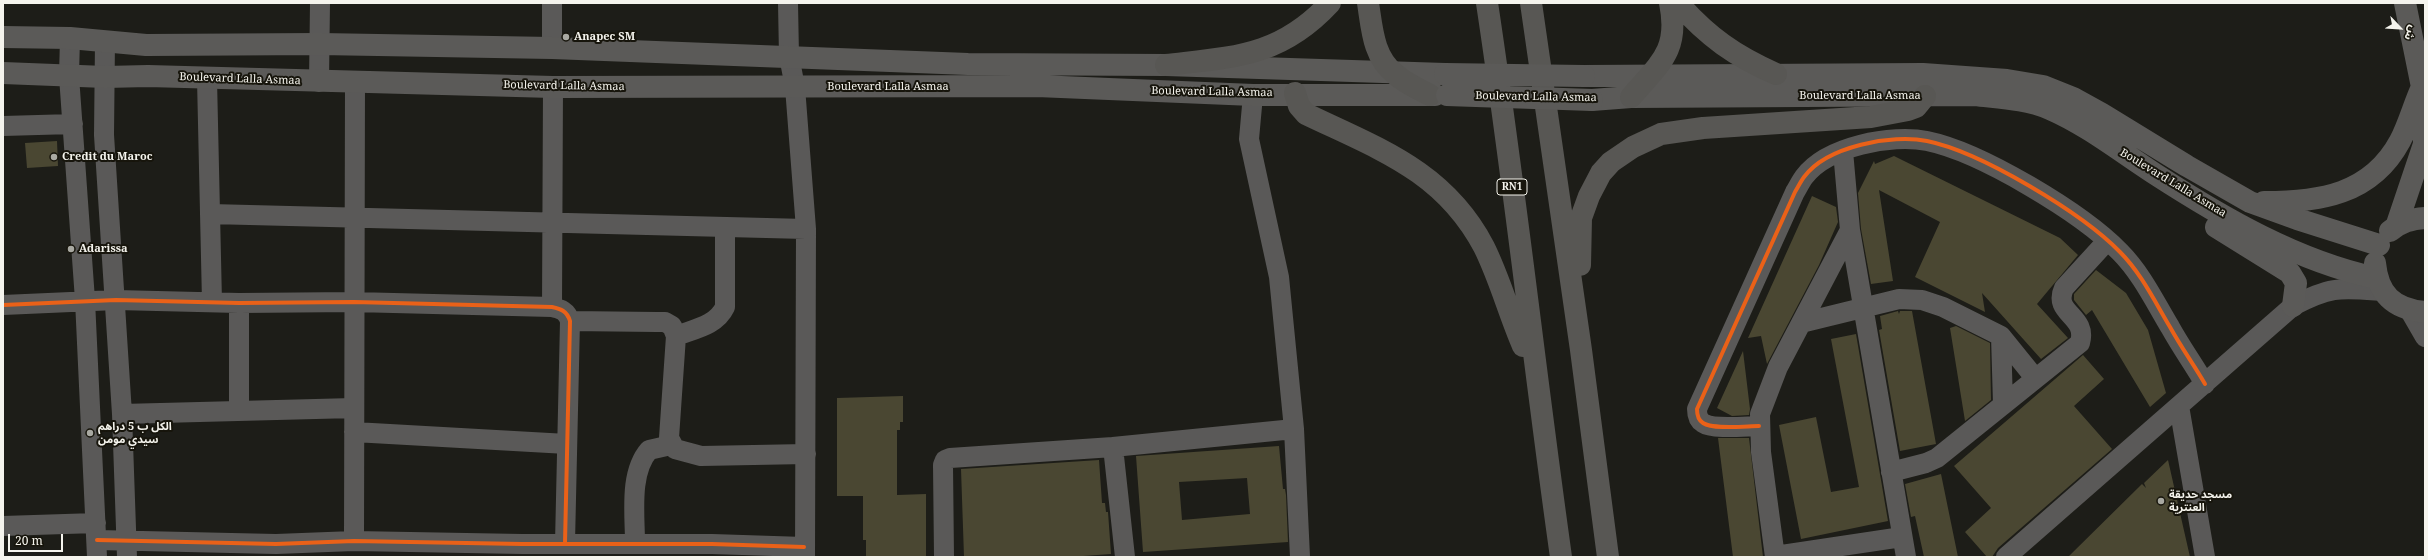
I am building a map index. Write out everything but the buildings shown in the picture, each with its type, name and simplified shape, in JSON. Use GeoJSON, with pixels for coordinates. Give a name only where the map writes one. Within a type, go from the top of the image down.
{"type":"FeatureCollection","features":[{"type":"Feature","properties":{"kind":"highway"},"geometry":{"type":"LineString","coordinates":[[1166,65],[1226,58],[1264,50],[1299,31],[1330,3]]}},
{"type":"Feature","properties":{"kind":"highway"},"geometry":{"type":"LineString","coordinates":[[1368,3],[1375,46],[1383,62],[1394,74]]}},
{"type":"Feature","properties":{"kind":"highway","name":"RN1"},"geometry":{"type":"LineString","coordinates":[[1487,3],[1504,112],[1534,372],[1561,557]]}},
{"type":"Feature","properties":{"kind":"highway"},"geometry":{"type":"LineString","coordinates":[[1531,3],[1581,350],[1608,557]]}},
{"type":"Feature","properties":{"kind":"highway"},"geometry":{"type":"LineString","coordinates":[[1631,97],[1666,57],[1670,47],[1673,15],[1670,3]]}},
{"type":"Feature","properties":{"kind":"highway"},"geometry":{"type":"LineString","coordinates":[[1678,3],[1721,45],[1752,63],[1776,74]]}},
{"type":"Feature","properties":{"kind":"highway"},"geometry":{"type":"LineString","coordinates":[[1295,93],[1299,106],[1306,114],[1385,152],[1410,166],[1437,185],[1457,206],[1484,249],[1534,372]]}},
{"type":"Feature","properties":{"kind":"highway"},"geometry":{"type":"LineString","coordinates":[[1581,350],[1581,218],[1601,173],[1611,162],[1633,147],[1661,134],[1703,128],[1872,118],[1908,110],[1916,106],[1925,96]]}},
{"type":"Feature","properties":{"kind":"main road"},"geometry":{"type":"LineString","coordinates":[[2404,3],[2422,87],[2424,144],[2397,224],[2379,245],[2375,261],[2379,284],[2394,303],[2418,311]]}},
{"type":"Feature","properties":{"kind":"main road","name":"Boulevard Lalla Asmaa"},"geometry":{"type":"LineString","coordinates":[[3,37],[70,38],[146,45],[320,44],[552,48],[968,64],[1166,65],[1294,69],[1394,74],[1440,88],[1592,100],[1631,97],[1975,96],[2020,101],[2048,109],[2077,123],[2172,185],[2279,246],[2379,284]]}},
{"type":"Feature","properties":{"kind":"main road"},"geometry":{"type":"LineString","coordinates":[[1294,69],[1295,93]]}},
{"type":"Feature","properties":{"kind":"main road","name":"Boulevard Lalla Asmaa"},"geometry":{"type":"LineString","coordinates":[[3,73],[105,77],[148,76],[207,79],[319,82],[355,81],[553,87],[795,88],[1037,86],[1253,95],[1440,88],[1584,76],[1923,74],[2007,80],[2043,86],[2073,98],[2250,202],[2297,219],[2379,245]]}},
{"type":"Feature","properties":{"kind":"main road"},"geometry":{"type":"LineString","coordinates":[[2250,202],[2301,202],[2341,193],[2362,184],[2382,166],[2400,141],[2422,87]]}},
{"type":"Feature","properties":{"kind":"main road"},"geometry":{"type":"LineString","coordinates":[[2172,185],[2182,201],[2195,214],[2290,273],[2296,283],[2293,306]]}},
{"type":"Feature","properties":{"kind":"main road"},"geometry":{"type":"LineString","coordinates":[[2397,224],[2412,219],[2425,218]]}},
{"type":"Feature","properties":{"kind":"street"},"geometry":{"type":"LineString","coordinates":[[319,82],[320,3]]}},
{"type":"Feature","properties":{"kind":"street"},"geometry":{"type":"LineString","coordinates":[[552,3],[552,48]]}},
{"type":"Feature","properties":{"kind":"street"},"geometry":{"type":"LineString","coordinates":[[3,526],[96,540],[127,549],[276,550],[354,541],[522,551],[565,543],[635,544],[712,550],[804,552],[806,454],[806,229],[795,88],[789,56],[788,3]]}},
{"type":"Feature","properties":{"kind":"street"},"geometry":{"type":"LineString","coordinates":[[70,38],[69,76],[74,124],[85,300],[96,540]]}},
{"type":"Feature","properties":{"kind":"street"},"geometry":{"type":"LineString","coordinates":[[105,41],[104,135],[116,300],[127,549]]}},
{"type":"Feature","properties":{"kind":"street"},"geometry":{"type":"LineString","coordinates":[[207,79],[212,302]]}},
{"type":"Feature","properties":{"kind":"street"},"geometry":{"type":"LineString","coordinates":[[354,541],[355,81]]}},
{"type":"Feature","properties":{"kind":"street"},"geometry":{"type":"LineString","coordinates":[[552,307],[553,87]]}},
{"type":"Feature","properties":{"kind":"street"},"geometry":{"type":"LineString","coordinates":[[1253,95],[1249,139],[1279,277],[1294,429],[1300,557]]}},
{"type":"Feature","properties":{"kind":"street"},"geometry":{"type":"LineString","coordinates":[[3,126],[74,124]]}},
{"type":"Feature","properties":{"kind":"street"},"geometry":{"type":"LineString","coordinates":[[1759,426],[1712,426],[1703,424],[1698,418],[1697,409],[1712,370],[1798,187],[1804,176],[1820,162],[1843,151],[1884,140],[1905,138],[1928,141],[1995,168],[2030,187],[2079,219],[2107,241],[2120,252],[2146,286],[2206,384]]}},
{"type":"Feature","properties":{"kind":"street"},"geometry":{"type":"LineString","coordinates":[[1843,151],[1850,230],[1906,557]]}},
{"type":"Feature","properties":{"kind":"street"},"geometry":{"type":"LineString","coordinates":[[210,214],[806,229]]}},
{"type":"Feature","properties":{"kind":"street"},"geometry":{"type":"LineString","coordinates":[[676,336],[710,323],[722,313],[724,307],[724,227]]}},
{"type":"Feature","properties":{"kind":"street"},"geometry":{"type":"LineString","coordinates":[[1850,230],[1801,323],[1764,399],[1759,426],[1775,556],[1902,537]]}},
{"type":"Feature","properties":{"kind":"street"},"geometry":{"type":"LineString","coordinates":[[1891,472],[1937,458],[2080,343],[2083,334],[2080,326],[2060,303],[2060,295],[2064,288],[2107,241]]}},
{"type":"Feature","properties":{"kind":"street"},"geometry":{"type":"LineString","coordinates":[[2006,557],[2206,384],[2293,306],[2320,292],[2379,284]]}},
{"type":"Feature","properties":{"kind":"street"},"geometry":{"type":"LineString","coordinates":[[1801,323],[1899,299],[1922,300],[1943,307],[2001,336],[2035,378]]}},
{"type":"Feature","properties":{"kind":"street"},"geometry":{"type":"LineString","coordinates":[[3,305],[85,300],[239,303],[354,302],[552,307],[565,312],[570,321],[565,543]]}},
{"type":"Feature","properties":{"kind":"street"},"geometry":{"type":"LineString","coordinates":[[239,303],[239,410]]}},
{"type":"Feature","properties":{"kind":"street"},"geometry":{"type":"LineString","coordinates":[[2418,311],[2425,337]]}},
{"type":"Feature","properties":{"kind":"street"},"geometry":{"type":"LineString","coordinates":[[570,321],[665,322],[672,326],[676,336],[669,438],[671,445],[675,449],[683,453],[701,456],[806,454]]}},
{"type":"Feature","properties":{"kind":"street"},"geometry":{"type":"LineString","coordinates":[[2001,336],[2003,404]]}},
{"type":"Feature","properties":{"kind":"street"},"geometry":{"type":"LineString","coordinates":[[2179,406],[2205,557]]}},
{"type":"Feature","properties":{"kind":"street"},"geometry":{"type":"LineString","coordinates":[[122,414],[354,408]]}},
{"type":"Feature","properties":{"kind":"street"},"geometry":{"type":"LineString","coordinates":[[944,557],[945,460],[960,457],[1113,447],[1294,429]]}},
{"type":"Feature","properties":{"kind":"street"},"geometry":{"type":"LineString","coordinates":[[354,432],[567,444]]}},
{"type":"Feature","properties":{"kind":"street"},"geometry":{"type":"LineString","coordinates":[[635,544],[635,498],[639,465],[649,450],[671,445]]}},
{"type":"Feature","properties":{"kind":"street"},"geometry":{"type":"LineString","coordinates":[[1113,447],[1125,557]]}},
{"type":"Feature","properties":{"kind":"cycle path"},"geometry":{"type":"LineString","coordinates":[[1759,426],[1722,427],[1708,425],[1701,422],[1697,409],[1795,192],[1804,177],[1814,166],[1828,157],[1861,145],[1896,139],[1927,141],[1949,147],[1975,158],[2030,186],[2103,236],[2128,260],[2135,269],[2205,384]]}},
{"type":"Feature","properties":{"kind":"cycle path"},"geometry":{"type":"LineString","coordinates":[[3,305],[116,300],[239,303],[354,302],[552,307],[561,310],[567,315],[570,321],[565,543]]}},
{"type":"Feature","properties":{"kind":"cycle path"},"geometry":{"type":"LineString","coordinates":[[97,540],[276,544],[354,541],[522,544],[712,544],[804,547]]}},
{"type":"Feature","properties":{"kind":"place","name":"Anapec SM"},"geometry":{"type":"Point","coordinates":[566,37]}},
{"type":"Feature","properties":{"kind":"place","name":"Credit du Maroc"},"geometry":{"type":"Point","coordinates":[54,157]}},
{"type":"Feature","properties":{"kind":"place","name":"Adarissa"},"geometry":{"type":"Point","coordinates":[71,249]}},
{"type":"Feature","properties":{"kind":"place","name":"الكل ب 5 دراهم سيدي مومن"},"geometry":{"type":"Point","coordinates":[90,433]}},
{"type":"Feature","properties":{"kind":"place","name":"مسجد حديقة العنترية"},"geometry":{"type":"Point","coordinates":[2161,501]}}]}
